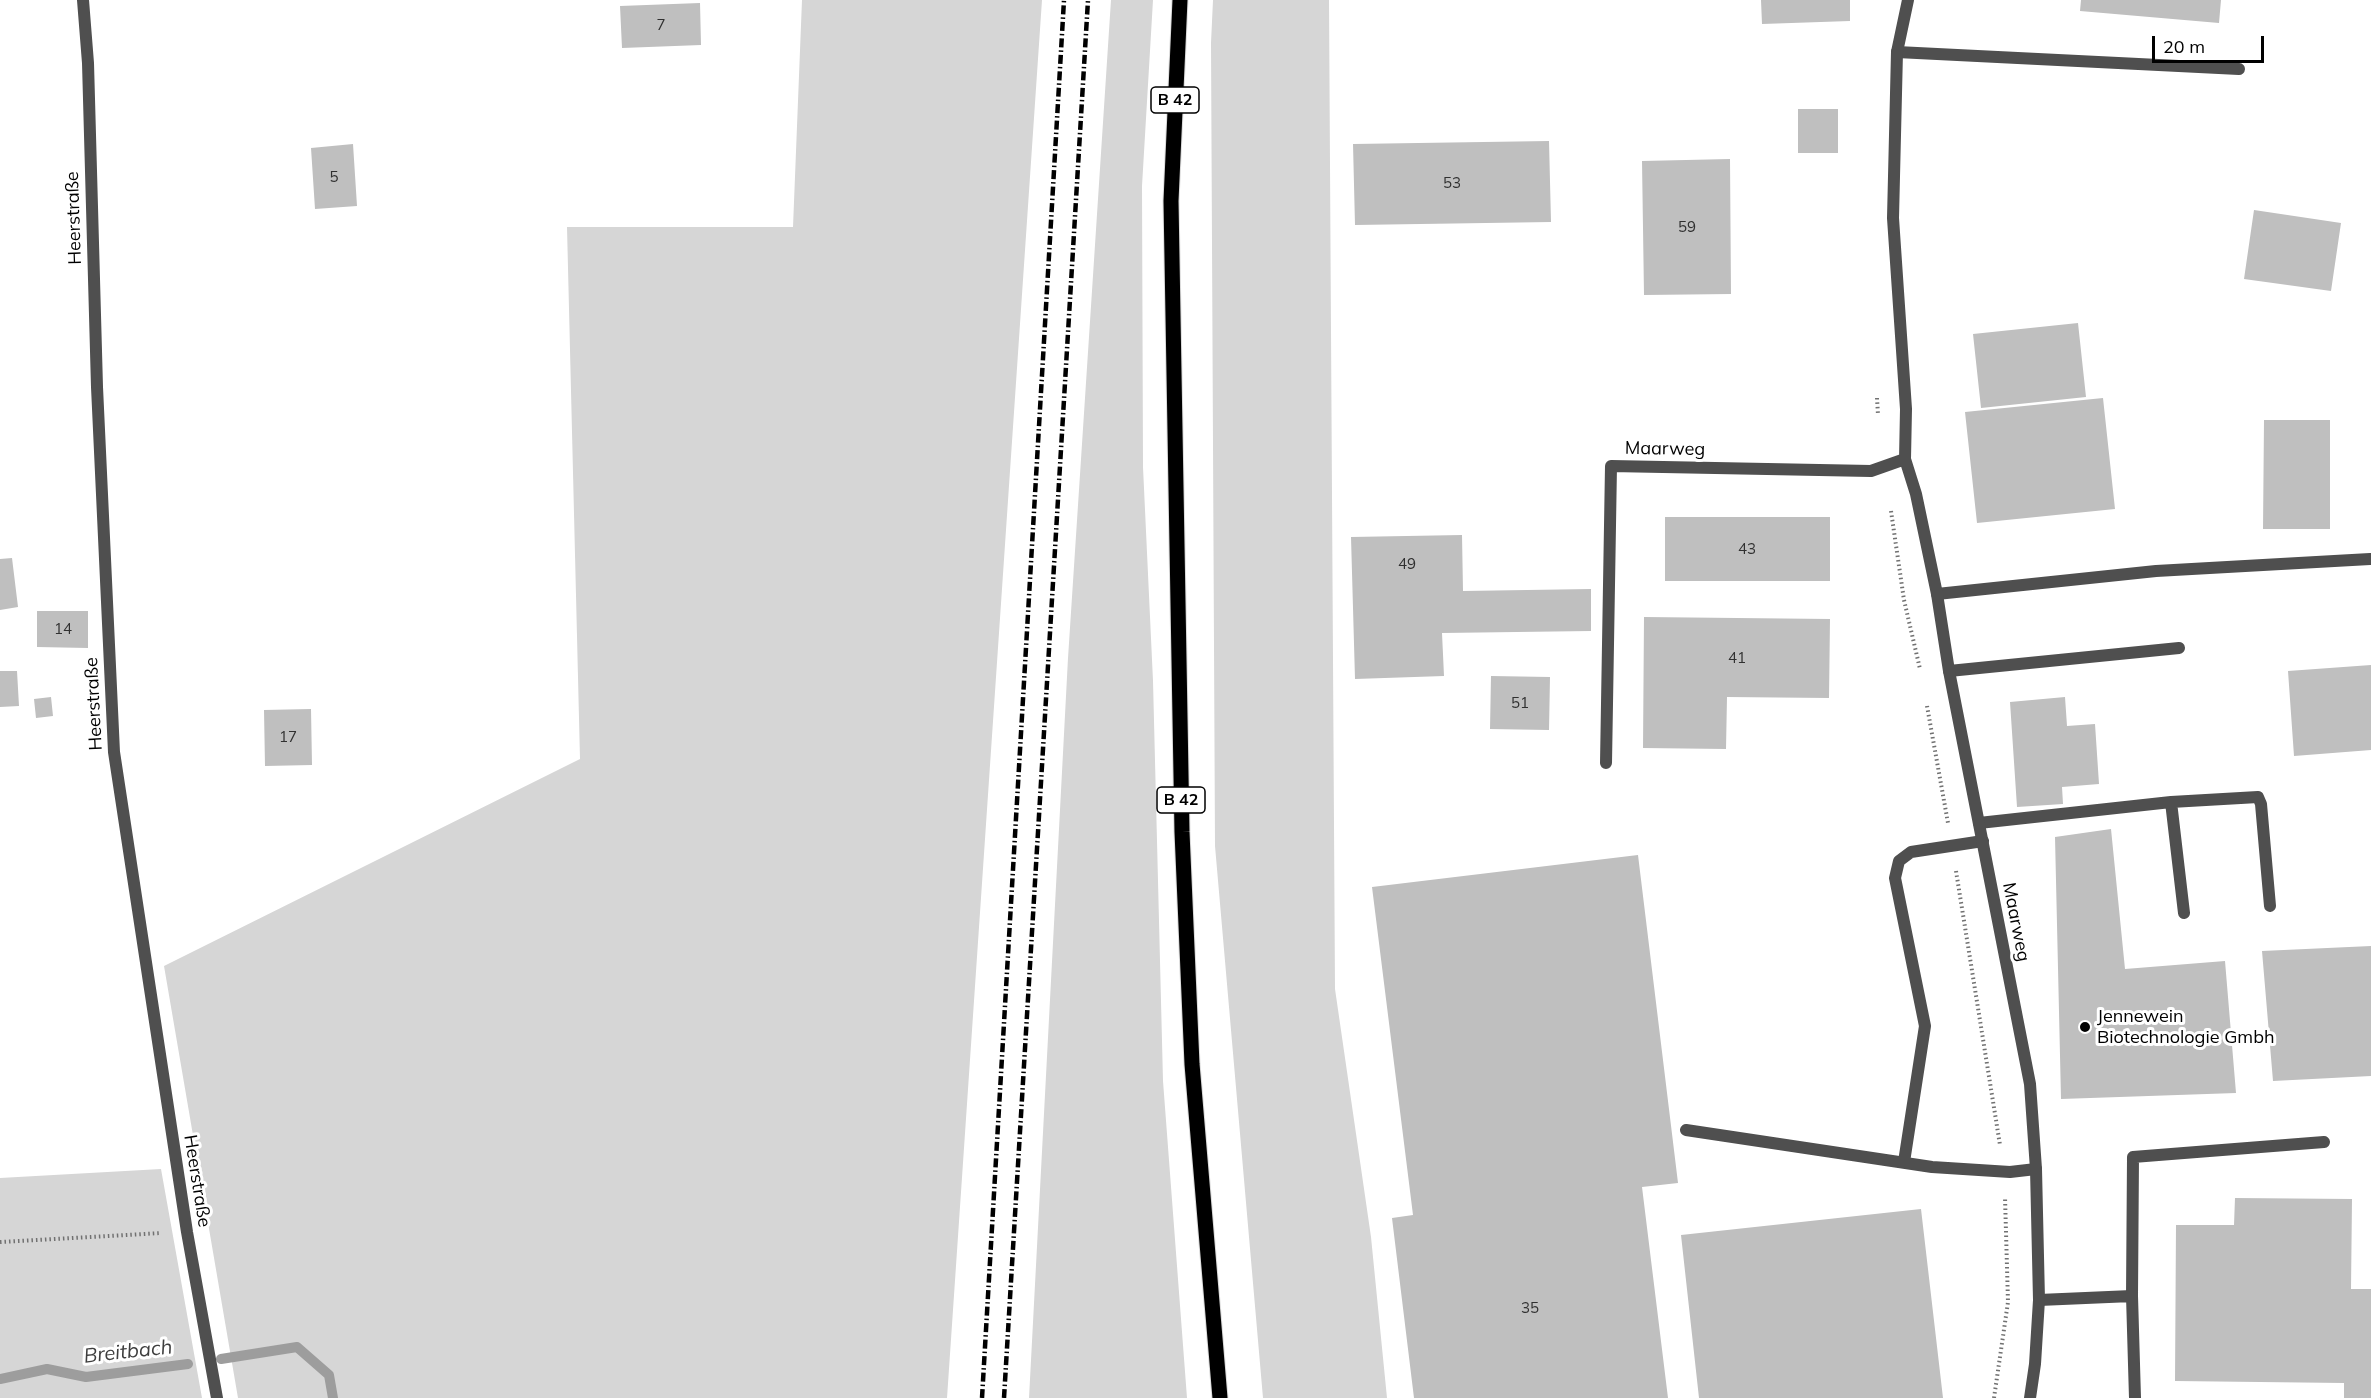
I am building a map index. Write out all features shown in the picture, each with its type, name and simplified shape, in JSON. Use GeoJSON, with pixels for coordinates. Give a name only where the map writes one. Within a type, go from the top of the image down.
{"type":"FeatureCollection","features":[{"type":"Feature","properties":{"kind":"main road","name":"B 42"},"geometry":{"type":"LineString","coordinates":[[1180,0],[1171,201],[1182,832],[1192,1064],[1220,1398]]}},
{"type":"Feature","properties":{"kind":"street","name":"Heerstraße"},"geometry":{"type":"LineString","coordinates":[[83,0],[88,63],[97,387],[114,752],[187,1232],[217,1398]]}},
{"type":"Feature","properties":{"kind":"street","name":"Maarweg"},"geometry":{"type":"LineString","coordinates":[[1908,0],[1897,52],[1893,218],[1906,409],[1905,459],[1916,494],[1937,594],[1949,671],[2030,1084],[2036,1169],[2039,1300],[2036,1364],[2030,1398]]}},
{"type":"Feature","properties":{"kind":"street"},"geometry":{"type":"LineString","coordinates":[[1897,52],[2239,69]]}},
{"type":"Feature","properties":{"kind":"street","name":"Maarweg"},"geometry":{"type":"LineString","coordinates":[[1606,763],[1611,466],[1871,471],[1905,459]]}},
{"type":"Feature","properties":{"kind":"street"},"geometry":{"type":"LineString","coordinates":[[1937,594],[2156,571],[2370,559]]}},
{"type":"Feature","properties":{"kind":"street"},"geometry":{"type":"LineString","coordinates":[[1949,671],[2179,648]]}},
{"type":"Feature","properties":{"kind":"street"},"geometry":{"type":"LineString","coordinates":[[1979,823],[2171,802],[2258,797],[2262,812],[2270,906]]}},
{"type":"Feature","properties":{"kind":"street"},"geometry":{"type":"LineString","coordinates":[[2171,802],[2184,913]]}},
{"type":"Feature","properties":{"kind":"street"},"geometry":{"type":"LineString","coordinates":[[1904,1162],[1925,1026],[1895,878],[1899,861],[1911,852],[1983,841]]}},
{"type":"Feature","properties":{"kind":"street"},"geometry":{"type":"LineString","coordinates":[[1686,1130],[1904,1162],[2010,1172],[2036,1169]]}},
{"type":"Feature","properties":{"kind":"street"},"geometry":{"type":"LineString","coordinates":[[2135,1398],[2132,1296],[2133,1157],[2324,1142]]}},
{"type":"Feature","properties":{"kind":"street"},"geometry":{"type":"LineString","coordinates":[[2039,1300],[2132,1296]]}},
{"type":"Feature","properties":{"kind":"path"},"geometry":{"type":"LineString","coordinates":[[0,1242],[187,1232]]}},
{"type":"Feature","properties":{"kind":"shaded area"},"geometry":{"type":"Polygon","coordinates":[[[802,0],[1042,0],[947,1398],[238,1398],[164,966],[580,759],[567,227],[793,227],[802,0]]]}},
{"type":"Feature","properties":{"kind":"shaded area"},"geometry":{"type":"Polygon","coordinates":[[[1111,0],[1153,0],[1142,186],[1143,467],[1153,681],[1163,1081],[1187,1398],[1029,1398],[1068,658],[1111,0]]]}},
{"type":"Feature","properties":{"kind":"shaded area"},"geometry":{"type":"Polygon","coordinates":[[[1213,0],[1329,0],[1335,989],[1371,1237],[1387,1398],[1263,1398],[1215,846],[1211,43],[1213,0]]]}},
{"type":"Feature","properties":{"kind":"shaded area"},"geometry":{"type":"Polygon","coordinates":[[[161,1169],[202,1398],[0,1398],[0,1178],[161,1169]]]}},
{"type":"Feature","properties":{"kind":"building"},"geometry":{"type":"Polygon","coordinates":[[[1761,0],[1850,0],[1850,21],[1762,24],[1761,0]]]}},
{"type":"Feature","properties":{"kind":"building"},"geometry":{"type":"Polygon","coordinates":[[[2081,0],[2221,0],[2219,23],[2080,11],[2081,0]]]}},
{"type":"Feature","properties":{"kind":"building"},"geometry":{"type":"Polygon","coordinates":[[[700,3],[701,45],[622,48],[620,6],[700,3]]]}},
{"type":"Feature","properties":{"kind":"building"},"geometry":{"type":"Polygon","coordinates":[[[1798,109],[1838,109],[1838,153],[1798,153],[1798,109]]]}},
{"type":"Feature","properties":{"kind":"building"},"geometry":{"type":"Polygon","coordinates":[[[1549,141],[1551,222],[1355,225],[1353,144],[1549,141]]]}},
{"type":"Feature","properties":{"kind":"building"},"geometry":{"type":"Polygon","coordinates":[[[353,144],[357,206],[315,209],[311,148],[353,144]]]}},
{"type":"Feature","properties":{"kind":"building"},"geometry":{"type":"Polygon","coordinates":[[[1730,159],[1731,294],[1644,295],[1642,161],[1730,159]]]}},
{"type":"Feature","properties":{"kind":"building"},"geometry":{"type":"Polygon","coordinates":[[[2254,210],[2341,223],[2331,291],[2244,279],[2254,210]]]}},
{"type":"Feature","properties":{"kind":"building"},"geometry":{"type":"Polygon","coordinates":[[[2078,323],[2086,397],[1981,408],[1973,334],[2078,323]]]}},
{"type":"Feature","properties":{"kind":"building"},"geometry":{"type":"Polygon","coordinates":[[[2103,398],[2115,509],[1977,523],[1965,412],[2103,398]]]}},
{"type":"Feature","properties":{"kind":"building"},"geometry":{"type":"Polygon","coordinates":[[[2264,420],[2330,420],[2330,529],[2263,529],[2264,420]]]}},
{"type":"Feature","properties":{"kind":"building"},"geometry":{"type":"Polygon","coordinates":[[[1665,517],[1830,517],[1830,581],[1665,581],[1665,517]]]}},
{"type":"Feature","properties":{"kind":"building"},"geometry":{"type":"Polygon","coordinates":[[[1462,535],[1463,591],[1591,589],[1591,631],[1442,633],[1444,676],[1355,679],[1351,537],[1462,535]]]}},
{"type":"Feature","properties":{"kind":"building"},"geometry":{"type":"Polygon","coordinates":[[[12,558],[18,607],[0,610],[0,559],[12,558]]]}},
{"type":"Feature","properties":{"kind":"building"},"geometry":{"type":"Polygon","coordinates":[[[37,611],[88,611],[88,648],[37,647],[37,611]]]}},
{"type":"Feature","properties":{"kind":"building"},"geometry":{"type":"Polygon","coordinates":[[[1644,617],[1830,619],[1829,698],[1727,697],[1726,749],[1643,748],[1644,617]]]}},
{"type":"Feature","properties":{"kind":"building"},"geometry":{"type":"Polygon","coordinates":[[[2371,665],[2371,750],[2294,756],[2288,671],[2371,665]]]}},
{"type":"Feature","properties":{"kind":"building"},"geometry":{"type":"Polygon","coordinates":[[[0,671],[17,671],[19,706],[0,707],[0,671]]]}},
{"type":"Feature","properties":{"kind":"building"},"geometry":{"type":"Polygon","coordinates":[[[1491,676],[1550,677],[1549,730],[1490,729],[1491,676]]]}},
{"type":"Feature","properties":{"kind":"building"},"geometry":{"type":"Polygon","coordinates":[[[51,697],[53,716],[36,718],[34,699],[51,697]]]}},
{"type":"Feature","properties":{"kind":"building"},"geometry":{"type":"Polygon","coordinates":[[[2065,697],[2067,726],[2095,724],[2099,784],[2062,787],[2063,804],[2017,807],[2010,702],[2065,697]]]}},
{"type":"Feature","properties":{"kind":"building"},"geometry":{"type":"Polygon","coordinates":[[[311,709],[312,765],[265,766],[264,710],[311,709]]]}},
{"type":"Feature","properties":{"kind":"building"},"geometry":{"type":"Polygon","coordinates":[[[2111,829],[2125,969],[2225,961],[2236,1093],[2061,1099],[2055,837],[2111,829]]]}},
{"type":"Feature","properties":{"kind":"building"},"geometry":{"type":"Polygon","coordinates":[[[1638,855],[1678,1183],[1642,1187],[1668,1398],[1414,1398],[1392,1218],[1413,1215],[1372,887],[1638,855]]]}},
{"type":"Feature","properties":{"kind":"building"},"geometry":{"type":"Polygon","coordinates":[[[2371,946],[2371,1076],[2273,1081],[2262,951],[2371,946]]]}},
{"type":"Feature","properties":{"kind":"building"},"geometry":{"type":"Polygon","coordinates":[[[2235,1198],[2352,1199],[2351,1289],[2371,1289],[2371,1398],[2344,1398],[2344,1383],[2175,1381],[2176,1225],[2234,1225],[2235,1198]]]}},
{"type":"Feature","properties":{"kind":"building"},"geometry":{"type":"Polygon","coordinates":[[[1921,1209],[1943,1398],[1699,1398],[1681,1235],[1921,1209]]]}},
{"type":"Feature","properties":{"kind":"waterway","name":"Breitbach"},"geometry":{"type":"LineString","coordinates":[[221,1359],[297,1347],[329,1375],[333,1398]]}},
{"type":"Feature","properties":{"kind":"waterway","name":"Breitbach"},"geometry":{"type":"LineString","coordinates":[[0,1379],[47,1369],[86,1377],[188,1364]]}},
{"type":"Feature","properties":{"kind":"railway"},"geometry":{"type":"LineString","coordinates":[[982,1398],[1064,0]]}},
{"type":"Feature","properties":{"kind":"railway"},"geometry":{"type":"LineString","coordinates":[[1004,1398],[1088,0]]}},
{"type":"Feature","properties":{"kind":"place","name":"Jennewein Biotechnologie Gmbh"},"geometry":{"type":"Point","coordinates":[2085,1027]}}]}
